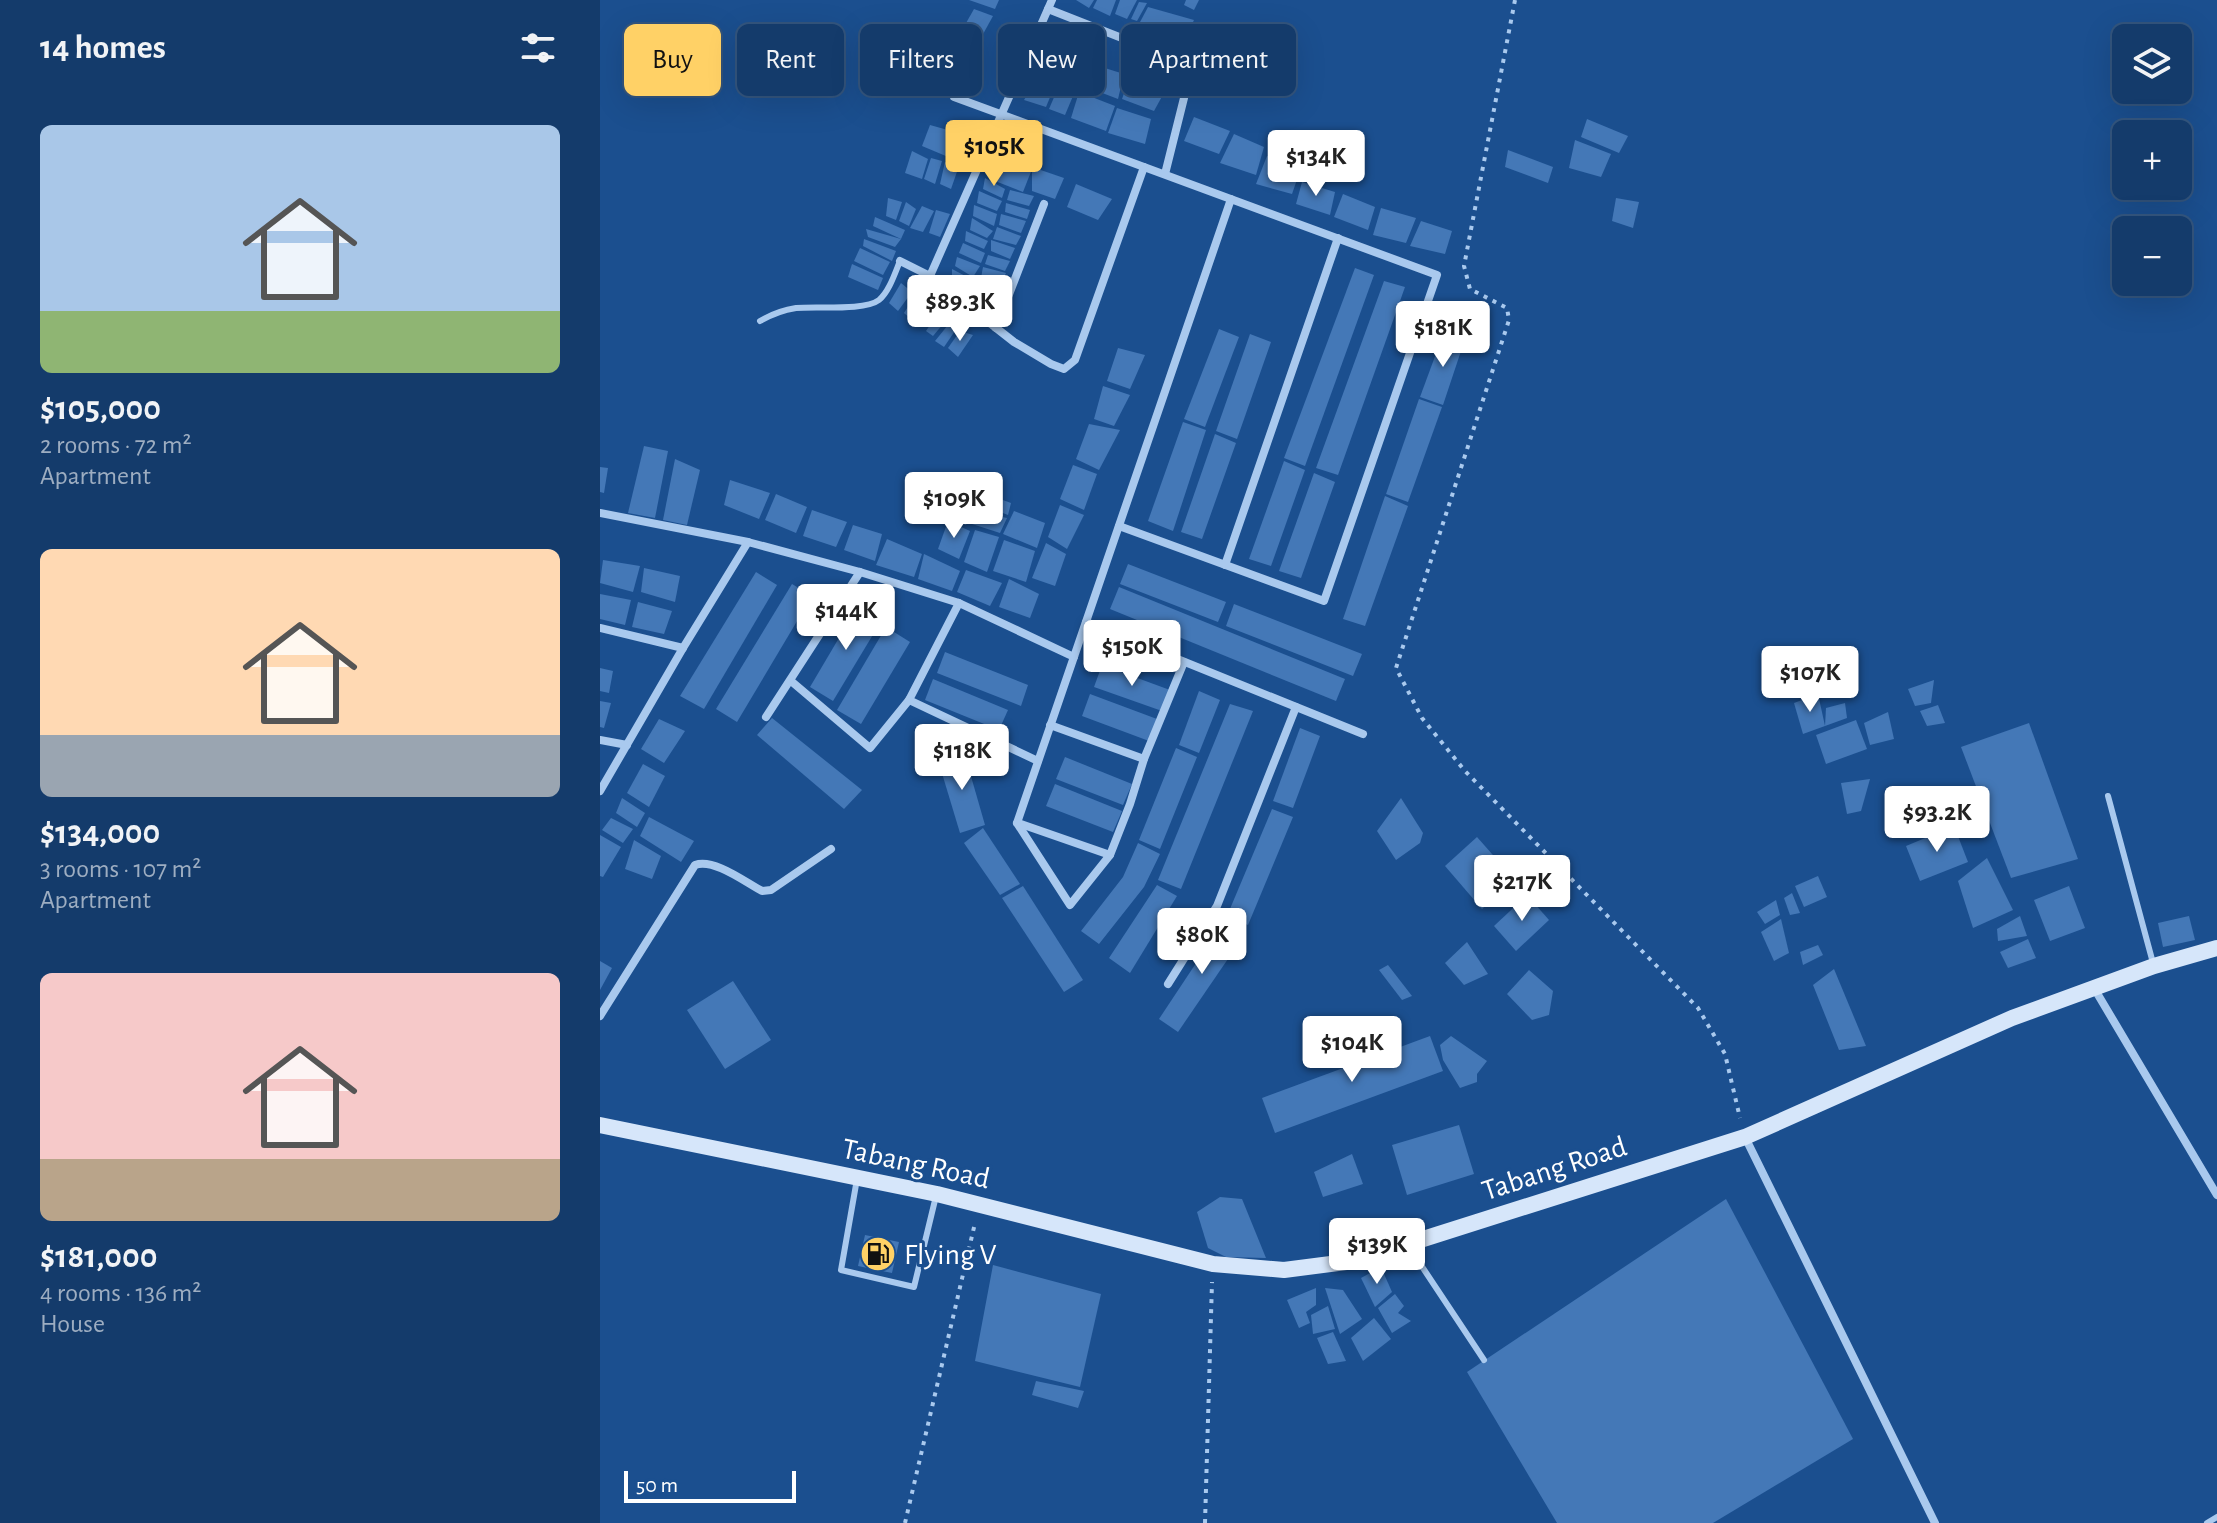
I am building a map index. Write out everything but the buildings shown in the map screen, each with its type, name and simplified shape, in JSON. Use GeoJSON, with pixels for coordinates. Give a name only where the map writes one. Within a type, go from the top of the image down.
{"type":"FeatureCollection","features":[{"type":"Feature","properties":{"kind":"main road","name":"Tabang Road"},"geometry":{"type":"LineString","coordinates":[[600,1125],[937,1194],[1213,1264],[1284,1270],[1354,1261],[1745,1137],[2012,1018],[2154,966],[2217,948]]}},
{"type":"Feature","properties":{"kind":"street"},"geometry":{"type":"LineString","coordinates":[[930,276],[1050,4],[1188,64],[1184,98],[1165,174]]}},
{"type":"Feature","properties":{"kind":"street"},"geometry":{"type":"LineString","coordinates":[[954,97],[1437,275],[1324,601],[1119,526]]}},
{"type":"Feature","properties":{"kind":"street"},"geometry":{"type":"LineString","coordinates":[[900,261],[930,276],[1014,342],[1064,369],[1075,360],[1144,167]]}},
{"type":"Feature","properties":{"kind":"street"},"geometry":{"type":"LineString","coordinates":[[1017,823],[1231,199]]}},
{"type":"Feature","properties":{"kind":"street"},"geometry":{"type":"LineString","coordinates":[[996,328],[1044,204]]}},
{"type":"Feature","properties":{"kind":"street"},"geometry":{"type":"LineString","coordinates":[[1225,565],[1338,238]]}},
{"type":"Feature","properties":{"kind":"street"},"geometry":{"type":"LineString","coordinates":[[600,513],[748,542],[860,572],[959,603],[1074,657]]}},
{"type":"Feature","properties":{"kind":"street"},"geometry":{"type":"LineString","coordinates":[[600,791],[748,542]]}},
{"type":"Feature","properties":{"kind":"street"},"geometry":{"type":"LineString","coordinates":[[766,717],[860,572]]}},
{"type":"Feature","properties":{"kind":"street"},"geometry":{"type":"LineString","coordinates":[[791,681],[870,748],[909,700],[959,603]]}},
{"type":"Feature","properties":{"kind":"street"},"geometry":{"type":"LineString","coordinates":[[1086,622],[1363,734]]}},
{"type":"Feature","properties":{"kind":"street"},"geometry":{"type":"LineString","coordinates":[[600,628],[683,648]]}},
{"type":"Feature","properties":{"kind":"street"},"geometry":{"type":"LineString","coordinates":[[1017,823],[1070,905],[1110,855],[1144,759],[1184,662]]}},
{"type":"Feature","properties":{"kind":"street"},"geometry":{"type":"LineString","coordinates":[[909,700],[1038,761]]}},
{"type":"Feature","properties":{"kind":"street"},"geometry":{"type":"LineString","coordinates":[[1168,984],[1217,906],[1296,707]]}},
{"type":"Feature","properties":{"kind":"street"},"geometry":{"type":"LineString","coordinates":[[1050,725],[1144,759]]}},
{"type":"Feature","properties":{"kind":"street"},"geometry":{"type":"LineString","coordinates":[[600,740],[627,745]]}},
{"type":"Feature","properties":{"kind":"street"},"geometry":{"type":"LineString","coordinates":[[1017,823],[1110,855]]}},
{"type":"Feature","properties":{"kind":"street"},"geometry":{"type":"LineString","coordinates":[[600,1016],[695,865],[703,862],[713,864],[762,891],[771,890],[831,849]]}},
{"type":"Feature","properties":{"kind":"street"},"geometry":{"type":"LineString","coordinates":[[2094,988],[2217,1195]]}},
{"type":"Feature","properties":{"kind":"street"},"geometry":{"type":"LineString","coordinates":[[1745,1137],[1935,1523]]}},
{"type":"Feature","properties":{"kind":"lane"},"geometry":{"type":"LineString","coordinates":[[760,321],[776,312],[794,308],[864,307],[879,300],[900,261]]}},
{"type":"Feature","properties":{"kind":"lane"},"geometry":{"type":"LineString","coordinates":[[2108,796],[2154,966]]}},
{"type":"Feature","properties":{"kind":"lane"},"geometry":{"type":"LineString","coordinates":[[857,1179],[841,1270],[914,1287],[937,1194]]}},
{"type":"Feature","properties":{"kind":"lane"},"geometry":{"type":"LineString","coordinates":[[1407,1244],[1484,1360]]}},
{"type":"Feature","properties":{"kind":"lane"},"geometry":{"type":"LineString","coordinates":[[2207,1523],[2217,1517]]}},
{"type":"Feature","properties":{"kind":"path"},"geometry":{"type":"LineString","coordinates":[[1515,0],[1464,266],[1470,289],[1507,308],[1509,320],[1396,668],[1422,718],[1465,771],[1698,1008],[1725,1054],[1745,1137]]}},
{"type":"Feature","properties":{"kind":"path"},"geometry":{"type":"LineString","coordinates":[[905,1523],[979,1205]]}},
{"type":"Feature","properties":{"kind":"path"},"geometry":{"type":"LineString","coordinates":[[1205,1523],[1213,1264]]}},
{"type":"Feature","properties":{"kind":"place","name":"Flying V"},"geometry":{"type":"Point","coordinates":[878,1254]}}]}
